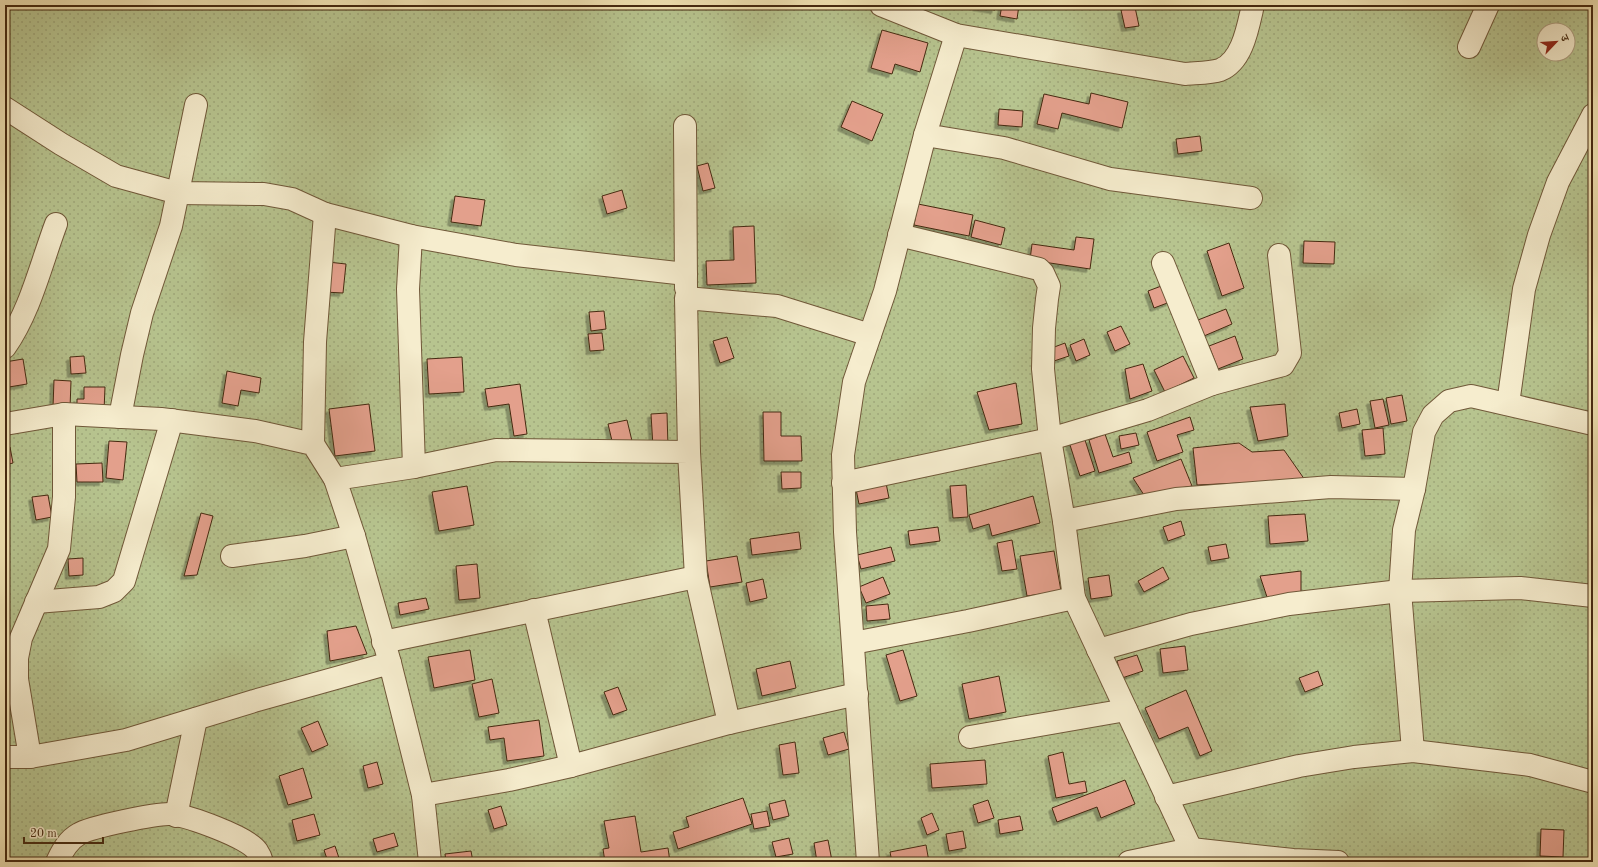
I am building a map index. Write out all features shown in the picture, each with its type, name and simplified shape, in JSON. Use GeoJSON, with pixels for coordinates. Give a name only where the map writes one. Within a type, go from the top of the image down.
{"type":"FeatureCollection","features":[{"type":"Feature","properties":{"kind":"street"},"geometry":{"type":"LineString","coordinates":[[881,5],[956,35],[1185,74],[1220,70],[1232,61],[1242,47],[1253,5]]}},
{"type":"Feature","properties":{"kind":"street"},"geometry":{"type":"LineString","coordinates":[[1469,47],[1488,5]]}},
{"type":"Feature","properties":{"kind":"street"},"geometry":{"type":"LineString","coordinates":[[868,862],[845,532],[843,455],[854,382],[885,292],[925,135],[956,35]]}},
{"type":"Feature","properties":{"kind":"street"},"geometry":{"type":"LineString","coordinates":[[120,417],[142,313],[171,226],[196,106]]}},
{"type":"Feature","properties":{"kind":"street"},"geometry":{"type":"LineString","coordinates":[[5,108],[61,144],[116,176],[178,193],[264,194],[292,199],[325,214],[411,236],[516,255],[686,274]]}},
{"type":"Feature","properties":{"kind":"street"},"geometry":{"type":"LineString","coordinates":[[1508,404],[1524,289],[1539,235],[1558,182],[1593,115]]}},
{"type":"Feature","properties":{"kind":"street"},"geometry":{"type":"LineString","coordinates":[[685,126],[689,452],[696,577],[729,723]]}},
{"type":"Feature","properties":{"kind":"street"},"geometry":{"type":"LineString","coordinates":[[925,135],[1004,148],[1110,179],[1251,198]]}},
{"type":"Feature","properties":{"kind":"street"},"geometry":{"type":"LineString","coordinates":[[325,214],[314,342],[313,444],[335,479],[354,536],[390,663],[423,794],[430,862]]}},
{"type":"Feature","properties":{"kind":"street"},"geometry":{"type":"LineString","coordinates":[[5,347],[13,336],[39,276],[56,224]]}},
{"type":"Feature","properties":{"kind":"street"},"geometry":{"type":"LineString","coordinates":[[411,236],[408,289],[414,467]]}},
{"type":"Feature","properties":{"kind":"street"},"geometry":{"type":"LineString","coordinates":[[899,236],[1039,269],[1043,273],[1049,286],[1044,328],[1043,369],[1050,439],[1064,521],[1074,598],[1191,849]]}},
{"type":"Feature","properties":{"kind":"street"},"geometry":{"type":"LineString","coordinates":[[843,483],[1050,439],[1148,410],[1212,384],[1283,365],[1288,359],[1290,353],[1279,255]]}},
{"type":"Feature","properties":{"kind":"street"},"geometry":{"type":"LineString","coordinates":[[1163,263],[1212,384]]}},
{"type":"Feature","properties":{"kind":"street"},"geometry":{"type":"LineString","coordinates":[[686,298],[776,306],[870,335]]}},
{"type":"Feature","properties":{"kind":"street"},"geometry":{"type":"LineString","coordinates":[[1413,751],[1400,590],[1404,530],[1414,489],[1424,432],[1433,415],[1449,401],[1471,396],[1593,424]]}},
{"type":"Feature","properties":{"kind":"street"},"geometry":{"type":"LineString","coordinates":[[5,424],[64,414],[172,420],[255,431],[313,444]]}},
{"type":"Feature","properties":{"kind":"street"},"geometry":{"type":"LineString","coordinates":[[30,757],[17,679],[17,658],[21,638],[58,549],[64,497],[64,414]]}},
{"type":"Feature","properties":{"kind":"street"},"geometry":{"type":"LineString","coordinates":[[36,602],[99,597],[114,591],[124,581],[172,420]]}},
{"type":"Feature","properties":{"kind":"street"},"geometry":{"type":"LineString","coordinates":[[335,479],[414,467],[496,450],[689,452]]}},
{"type":"Feature","properties":{"kind":"street"},"geometry":{"type":"LineString","coordinates":[[1064,521],[1176,499],[1332,486],[1414,489]]}},
{"type":"Feature","properties":{"kind":"street"},"geometry":{"type":"LineString","coordinates":[[232,556],[305,546],[354,536]]}},
{"type":"Feature","properties":{"kind":"street"},"geometry":{"type":"LineString","coordinates":[[383,642],[696,577]]}},
{"type":"Feature","properties":{"kind":"street"},"geometry":{"type":"LineString","coordinates":[[1098,650],[1199,622],[1290,604],[1400,590],[1520,588],[1593,596]]}},
{"type":"Feature","properties":{"kind":"street"},"geometry":{"type":"LineString","coordinates":[[853,643],[968,621],[1074,598]]}},
{"type":"Feature","properties":{"kind":"street"},"geometry":{"type":"LineString","coordinates":[[534,610],[571,766]]}},
{"type":"Feature","properties":{"kind":"street"},"geometry":{"type":"LineString","coordinates":[[5,757],[30,757],[126,740],[254,701],[390,663]]}},
{"type":"Feature","properties":{"kind":"street"},"geometry":{"type":"LineString","coordinates":[[423,794],[509,780],[571,766],[729,723],[857,694]]}},
{"type":"Feature","properties":{"kind":"street"},"geometry":{"type":"LineString","coordinates":[[970,737],[1126,710]]}},
{"type":"Feature","properties":{"kind":"street"},"geometry":{"type":"LineString","coordinates":[[176,816],[196,719]]}},
{"type":"Feature","properties":{"kind":"street"},"geometry":{"type":"LineString","coordinates":[[1166,797],[1299,766],[1354,757],[1413,751],[1530,765],[1593,782]]}},
{"type":"Feature","properties":{"kind":"street"},"geometry":{"type":"LineString","coordinates":[[57,862],[62,851],[70,841],[79,834],[93,828],[171,814],[227,832],[247,841],[257,850],[262,862]]}},
{"type":"Feature","properties":{"kind":"street"},"geometry":{"type":"LineString","coordinates":[[1129,862],[1191,849],[1293,860],[1338,862]]}},
{"type":"Feature","properties":{"kind":"green space"},"geometry":{"type":"Polygon","coordinates":[[[5,5],[1593,5],[1593,862],[5,862],[5,5]]]}},
{"type":"Feature","properties":{"kind":"building"},"geometry":{"type":"Polygon","coordinates":[[[977,5],[996,5],[995,10],[976,7],[977,5]]]}},
{"type":"Feature","properties":{"kind":"building"},"geometry":{"type":"Polygon","coordinates":[[[1002,5],[1019,5],[1017,19],[1000,16],[1002,5]]]}},
{"type":"Feature","properties":{"kind":"building"},"geometry":{"type":"Polygon","coordinates":[[[1135,7],[1139,26],[1125,28],[1121,10],[1135,7]]]}},
{"type":"Feature","properties":{"kind":"building"},"geometry":{"type":"Polygon","coordinates":[[[882,30],[928,43],[920,72],[895,64],[892,74],[871,68],[882,30]]]}},
{"type":"Feature","properties":{"kind":"building"},"geometry":{"type":"Polygon","coordinates":[[[1091,93],[1128,102],[1122,128],[1062,113],[1058,129],[1037,124],[1044,94],[1089,104],[1091,93]]]}},
{"type":"Feature","properties":{"kind":"building"},"geometry":{"type":"Polygon","coordinates":[[[852,101],[883,114],[872,141],[841,127],[852,101]]]}},
{"type":"Feature","properties":{"kind":"building"},"geometry":{"type":"Polygon","coordinates":[[[999,109],[1023,111],[1022,127],[998,125],[999,109]]]}},
{"type":"Feature","properties":{"kind":"building"},"geometry":{"type":"Polygon","coordinates":[[[1200,136],[1202,151],[1178,154],[1176,139],[1200,136]]]}},
{"type":"Feature","properties":{"kind":"building"},"geometry":{"type":"Polygon","coordinates":[[[708,163],[715,188],[703,191],[697,166],[708,163]]]}},
{"type":"Feature","properties":{"kind":"building"},"geometry":{"type":"Polygon","coordinates":[[[622,190],[627,208],[607,214],[602,196],[622,190]]]}},
{"type":"Feature","properties":{"kind":"building"},"geometry":{"type":"Polygon","coordinates":[[[455,196],[485,200],[481,226],[451,222],[455,196]]]}},
{"type":"Feature","properties":{"kind":"building"},"geometry":{"type":"Polygon","coordinates":[[[918,204],[973,215],[969,236],[914,225],[918,204]]]}},
{"type":"Feature","properties":{"kind":"building"},"geometry":{"type":"Polygon","coordinates":[[[975,220],[1005,228],[1001,245],[971,237],[975,220]]]}},
{"type":"Feature","properties":{"kind":"building"},"geometry":{"type":"Polygon","coordinates":[[[754,226],[756,283],[707,285],[706,261],[734,260],[733,227],[754,226]]]}},
{"type":"Feature","properties":{"kind":"building"},"geometry":{"type":"Polygon","coordinates":[[[1076,237],[1094,239],[1090,269],[1030,260],[1032,244],[1074,250],[1076,237]]]}},
{"type":"Feature","properties":{"kind":"building"},"geometry":{"type":"Polygon","coordinates":[[[1304,241],[1335,242],[1334,264],[1303,263],[1304,241]]]}},
{"type":"Feature","properties":{"kind":"building"},"geometry":{"type":"Polygon","coordinates":[[[1229,243],[1244,288],[1222,296],[1207,251],[1229,243]]]}},
{"type":"Feature","properties":{"kind":"building"},"geometry":{"type":"Polygon","coordinates":[[[328,262],[346,264],[343,293],[324,292],[328,262]]]}},
{"type":"Feature","properties":{"kind":"building"},"geometry":{"type":"Polygon","coordinates":[[[1164,285],[1170,302],[1154,308],[1148,291],[1164,285]]]}},
{"type":"Feature","properties":{"kind":"building"},"geometry":{"type":"Polygon","coordinates":[[[1226,309],[1232,324],[1204,336],[1198,320],[1226,309]]]}},
{"type":"Feature","properties":{"kind":"building"},"geometry":{"type":"Polygon","coordinates":[[[604,311],[606,329],[591,331],[589,312],[604,311]]]}},
{"type":"Feature","properties":{"kind":"building"},"geometry":{"type":"Polygon","coordinates":[[[1121,326],[1130,344],[1115,351],[1107,332],[1121,326]]]}},
{"type":"Feature","properties":{"kind":"building"},"geometry":{"type":"Polygon","coordinates":[[[602,333],[604,350],[590,351],[588,334],[602,333]]]}},
{"type":"Feature","properties":{"kind":"building"},"geometry":{"type":"Polygon","coordinates":[[[1235,336],[1243,359],[1218,369],[1209,346],[1235,336]]]}},
{"type":"Feature","properties":{"kind":"building"},"geometry":{"type":"Polygon","coordinates":[[[727,337],[734,358],[720,363],[713,341],[727,337]]]}},
{"type":"Feature","properties":{"kind":"building"},"geometry":{"type":"Polygon","coordinates":[[[1084,339],[1090,355],[1076,361],[1070,345],[1084,339]]]}},
{"type":"Feature","properties":{"kind":"building"},"geometry":{"type":"Polygon","coordinates":[[[1065,343],[1069,356],[1054,361],[1049,349],[1065,343]]]}},
{"type":"Feature","properties":{"kind":"building"},"geometry":{"type":"Polygon","coordinates":[[[84,356],[86,373],[71,374],[70,357],[84,356]]]}},
{"type":"Feature","properties":{"kind":"building"},"geometry":{"type":"Polygon","coordinates":[[[1183,356],[1194,378],[1165,392],[1154,370],[1183,356]]]}},
{"type":"Feature","properties":{"kind":"building"},"geometry":{"type":"Polygon","coordinates":[[[462,357],[464,392],[429,394],[427,359],[462,357]]]}},
{"type":"Feature","properties":{"kind":"building"},"geometry":{"type":"Polygon","coordinates":[[[23,359],[27,384],[9,387],[5,362],[23,359]]]}},
{"type":"Feature","properties":{"kind":"building"},"geometry":{"type":"Polygon","coordinates":[[[1143,364],[1152,391],[1130,399],[1125,369],[1143,364]]]}},
{"type":"Feature","properties":{"kind":"building"},"geometry":{"type":"Polygon","coordinates":[[[227,371],[261,378],[259,393],[241,390],[238,406],[222,403],[227,371]]]}},
{"type":"Feature","properties":{"kind":"building"},"geometry":{"type":"Polygon","coordinates":[[[54,380],[71,381],[70,408],[53,407],[54,380]]]}},
{"type":"Feature","properties":{"kind":"building"},"geometry":{"type":"Polygon","coordinates":[[[1016,383],[1022,424],[989,430],[977,392],[1016,383]]]}},
{"type":"Feature","properties":{"kind":"building"},"geometry":{"type":"Polygon","coordinates":[[[520,384],[527,434],[514,436],[509,404],[488,407],[485,389],[520,384]]]}},
{"type":"Feature","properties":{"kind":"building"},"geometry":{"type":"Polygon","coordinates":[[[84,387],[105,387],[104,411],[77,410],[77,399],[84,399],[84,387]]]}},
{"type":"Feature","properties":{"kind":"building"},"geometry":{"type":"Polygon","coordinates":[[[1402,395],[1407,421],[1391,424],[1386,398],[1402,395]]]}},
{"type":"Feature","properties":{"kind":"building"},"geometry":{"type":"Polygon","coordinates":[[[1383,399],[1389,425],[1375,428],[1370,401],[1383,399]]]}},
{"type":"Feature","properties":{"kind":"building"},"geometry":{"type":"Polygon","coordinates":[[[369,404],[375,451],[335,456],[329,409],[369,404]]]}},
{"type":"Feature","properties":{"kind":"building"},"geometry":{"type":"Polygon","coordinates":[[[1285,404],[1288,436],[1258,441],[1250,407],[1285,404]]]}},
{"type":"Feature","properties":{"kind":"building"},"geometry":{"type":"Polygon","coordinates":[[[1357,409],[1360,424],[1342,428],[1339,413],[1357,409]]]}},
{"type":"Feature","properties":{"kind":"building"},"geometry":{"type":"Polygon","coordinates":[[[763,412],[781,412],[781,436],[801,436],[802,461],[764,461],[763,412]]]}},
{"type":"Feature","properties":{"kind":"building"},"geometry":{"type":"Polygon","coordinates":[[[667,413],[668,447],[653,447],[651,414],[667,413]]]}},
{"type":"Feature","properties":{"kind":"building"},"geometry":{"type":"Polygon","coordinates":[[[1190,417],[1194,430],[1177,435],[1183,452],[1157,461],[1147,432],[1190,417]]]}},
{"type":"Feature","properties":{"kind":"building"},"geometry":{"type":"Polygon","coordinates":[[[627,420],[632,441],[613,445],[608,424],[627,420]]]}},
{"type":"Feature","properties":{"kind":"building"},"geometry":{"type":"Polygon","coordinates":[[[1383,428],[1385,454],[1365,456],[1362,430],[1383,428]]]}},
{"type":"Feature","properties":{"kind":"building"},"geometry":{"type":"Polygon","coordinates":[[[1136,433],[1139,445],[1121,449],[1119,436],[1136,433]]]}},
{"type":"Feature","properties":{"kind":"building"},"geometry":{"type":"Polygon","coordinates":[[[1105,434],[1113,457],[1129,452],[1132,463],[1099,473],[1089,440],[1105,434]]]}},
{"type":"Feature","properties":{"kind":"building"},"geometry":{"type":"Polygon","coordinates":[[[1084,437],[1095,471],[1080,476],[1069,442],[1084,437]]]}},
{"type":"Feature","properties":{"kind":"building"},"geometry":{"type":"Polygon","coordinates":[[[109,441],[127,442],[123,480],[106,478],[109,441]]]}},
{"type":"Feature","properties":{"kind":"building"},"geometry":{"type":"Polygon","coordinates":[[[1239,443],[1252,452],[1284,450],[1305,480],[1197,485],[1193,448],[1239,443]]]}},
{"type":"Feature","properties":{"kind":"building"},"geometry":{"type":"Polygon","coordinates":[[[10,447],[13,463],[5,465],[5,448],[10,447]]]}},
{"type":"Feature","properties":{"kind":"building"},"geometry":{"type":"Polygon","coordinates":[[[1181,459],[1192,486],[1144,495],[1133,478],[1181,459]]]}},
{"type":"Feature","properties":{"kind":"building"},"geometry":{"type":"Polygon","coordinates":[[[102,463],[103,482],[77,482],[76,464],[102,463]]]}},
{"type":"Feature","properties":{"kind":"building"},"geometry":{"type":"Polygon","coordinates":[[[781,472],[801,472],[801,488],[782,489],[781,472]]]}},
{"type":"Feature","properties":{"kind":"building"},"geometry":{"type":"Polygon","coordinates":[[[886,483],[889,498],[859,504],[856,489],[886,483]]]}},
{"type":"Feature","properties":{"kind":"building"},"geometry":{"type":"Polygon","coordinates":[[[966,485],[968,517],[953,518],[950,486],[966,485]]]}},
{"type":"Feature","properties":{"kind":"building"},"geometry":{"type":"Polygon","coordinates":[[[467,486],[474,525],[439,531],[432,492],[467,486]]]}},
{"type":"Feature","properties":{"kind":"building"},"geometry":{"type":"Polygon","coordinates":[[[48,495],[52,517],[36,520],[32,497],[48,495]]]}},
{"type":"Feature","properties":{"kind":"building"},"geometry":{"type":"Polygon","coordinates":[[[1033,496],[1040,523],[992,536],[989,524],[973,529],[969,515],[1033,496]]]}},
{"type":"Feature","properties":{"kind":"building"},"geometry":{"type":"Polygon","coordinates":[[[201,513],[213,516],[197,575],[184,576],[201,513]]]}},
{"type":"Feature","properties":{"kind":"building"},"geometry":{"type":"Polygon","coordinates":[[[1305,514],[1308,541],[1270,544],[1268,516],[1305,514]]]}},
{"type":"Feature","properties":{"kind":"building"},"geometry":{"type":"Polygon","coordinates":[[[1181,521],[1185,535],[1168,541],[1163,527],[1181,521]]]}},
{"type":"Feature","properties":{"kind":"building"},"geometry":{"type":"Polygon","coordinates":[[[938,527],[940,541],[910,545],[908,531],[938,527]]]}},
{"type":"Feature","properties":{"kind":"building"},"geometry":{"type":"Polygon","coordinates":[[[799,532],[801,549],[752,555],[750,539],[799,532]]]}},
{"type":"Feature","properties":{"kind":"building"},"geometry":{"type":"Polygon","coordinates":[[[1012,540],[1017,569],[1002,571],[997,543],[1012,540]]]}},
{"type":"Feature","properties":{"kind":"building"},"geometry":{"type":"Polygon","coordinates":[[[1226,544],[1229,558],[1211,561],[1208,547],[1226,544]]]}},
{"type":"Feature","properties":{"kind":"building"},"geometry":{"type":"Polygon","coordinates":[[[891,547],[895,561],[861,569],[857,555],[891,547]]]}},
{"type":"Feature","properties":{"kind":"building"},"geometry":{"type":"Polygon","coordinates":[[[1054,551],[1061,591],[1027,596],[1020,556],[1054,551]]]}},
{"type":"Feature","properties":{"kind":"building"},"geometry":{"type":"Polygon","coordinates":[[[737,556],[742,582],[710,587],[706,561],[737,556]]]}},
{"type":"Feature","properties":{"kind":"building"},"geometry":{"type":"Polygon","coordinates":[[[83,558],[83,575],[69,576],[68,559],[83,558]]]}},
{"type":"Feature","properties":{"kind":"building"},"geometry":{"type":"Polygon","coordinates":[[[477,564],[480,598],[459,600],[456,566],[477,564]]]}},
{"type":"Feature","properties":{"kind":"building"},"geometry":{"type":"Polygon","coordinates":[[[1163,567],[1169,579],[1144,592],[1138,581],[1163,567]]]}},
{"type":"Feature","properties":{"kind":"building"},"geometry":{"type":"Polygon","coordinates":[[[1301,571],[1301,594],[1267,597],[1260,576],[1301,571]]]}},
{"type":"Feature","properties":{"kind":"building"},"geometry":{"type":"Polygon","coordinates":[[[1109,575],[1112,596],[1091,599],[1088,578],[1109,575]]]}},
{"type":"Feature","properties":{"kind":"building"},"geometry":{"type":"Polygon","coordinates":[[[883,577],[890,594],[866,603],[859,587],[883,577]]]}},
{"type":"Feature","properties":{"kind":"building"},"geometry":{"type":"Polygon","coordinates":[[[763,579],[767,598],[750,602],[746,583],[763,579]]]}},
{"type":"Feature","properties":{"kind":"building"},"geometry":{"type":"Polygon","coordinates":[[[426,598],[429,609],[400,615],[398,603],[426,598]]]}},
{"type":"Feature","properties":{"kind":"building"},"geometry":{"type":"Polygon","coordinates":[[[888,604],[890,619],[867,621],[866,606],[888,604]]]}},
{"type":"Feature","properties":{"kind":"building"},"geometry":{"type":"Polygon","coordinates":[[[356,626],[367,654],[330,661],[327,631],[356,626]]]}},
{"type":"Feature","properties":{"kind":"building"},"geometry":{"type":"Polygon","coordinates":[[[1185,646],[1188,670],[1163,673],[1160,649],[1185,646]]]}},
{"type":"Feature","properties":{"kind":"building"},"geometry":{"type":"Polygon","coordinates":[[[470,650],[475,680],[434,688],[428,657],[470,650]]]}},
{"type":"Feature","properties":{"kind":"building"},"geometry":{"type":"Polygon","coordinates":[[[903,650],[917,696],[900,701],[886,655],[903,650]]]}},
{"type":"Feature","properties":{"kind":"building"},"geometry":{"type":"Polygon","coordinates":[[[1137,655],[1143,671],[1122,678],[1117,661],[1137,655]]]}},
{"type":"Feature","properties":{"kind":"building"},"geometry":{"type":"Polygon","coordinates":[[[790,661],[796,688],[762,696],[756,669],[790,661]]]}},
{"type":"Feature","properties":{"kind":"building"},"geometry":{"type":"Polygon","coordinates":[[[1318,671],[1323,685],[1305,692],[1299,678],[1318,671]]]}},
{"type":"Feature","properties":{"kind":"building"},"geometry":{"type":"Polygon","coordinates":[[[999,676],[1006,712],[969,719],[962,684],[999,676]]]}},
{"type":"Feature","properties":{"kind":"building"},"geometry":{"type":"Polygon","coordinates":[[[492,679],[499,713],[479,717],[472,684],[492,679]]]}},
{"type":"Feature","properties":{"kind":"building"},"geometry":{"type":"Polygon","coordinates":[[[618,687],[627,710],[613,715],[604,692],[618,687]]]}},
{"type":"Feature","properties":{"kind":"building"},"geometry":{"type":"Polygon","coordinates":[[[1186,690],[1212,751],[1200,756],[1188,727],[1159,739],[1145,708],[1186,690]]]}},
{"type":"Feature","properties":{"kind":"building"},"geometry":{"type":"Polygon","coordinates":[[[539,720],[544,756],[507,761],[504,738],[490,740],[488,727],[539,720]]]}},
{"type":"Feature","properties":{"kind":"building"},"geometry":{"type":"Polygon","coordinates":[[[318,721],[328,745],[312,752],[301,728],[318,721]]]}},
{"type":"Feature","properties":{"kind":"building"},"geometry":{"type":"Polygon","coordinates":[[[844,732],[849,749],[828,755],[823,738],[844,732]]]}},
{"type":"Feature","properties":{"kind":"building"},"geometry":{"type":"Polygon","coordinates":[[[795,742],[799,773],[783,775],[779,745],[795,742]]]}},
{"type":"Feature","properties":{"kind":"building"},"geometry":{"type":"Polygon","coordinates":[[[1063,752],[1069,784],[1085,781],[1087,792],[1056,798],[1048,756],[1063,752]]]}},
{"type":"Feature","properties":{"kind":"building"},"geometry":{"type":"Polygon","coordinates":[[[985,760],[987,784],[932,788],[930,764],[985,760]]]}},
{"type":"Feature","properties":{"kind":"building"},"geometry":{"type":"Polygon","coordinates":[[[377,762],[383,784],[368,788],[363,766],[377,762]]]}},
{"type":"Feature","properties":{"kind":"building"},"geometry":{"type":"Polygon","coordinates":[[[303,768],[312,798],[288,805],[279,776],[303,768]]]}},
{"type":"Feature","properties":{"kind":"building"},"geometry":{"type":"Polygon","coordinates":[[[1125,780],[1135,804],[1101,818],[1097,807],[1057,822],[1052,808],[1125,780]]]}},
{"type":"Feature","properties":{"kind":"building"},"geometry":{"type":"Polygon","coordinates":[[[743,798],[752,824],[678,849],[673,832],[689,827],[686,817],[743,798]]]}},
{"type":"Feature","properties":{"kind":"building"},"geometry":{"type":"Polygon","coordinates":[[[785,800],[789,816],[773,820],[769,804],[785,800]]]}},
{"type":"Feature","properties":{"kind":"building"},"geometry":{"type":"Polygon","coordinates":[[[988,800],[994,818],[978,823],[973,805],[988,800]]]}},
{"type":"Feature","properties":{"kind":"building"},"geometry":{"type":"Polygon","coordinates":[[[501,806],[507,825],[494,829],[488,810],[501,806]]]}},
{"type":"Feature","properties":{"kind":"building"},"geometry":{"type":"Polygon","coordinates":[[[767,811],[770,826],[754,829],[751,814],[767,811]]]}},
{"type":"Feature","properties":{"kind":"building"},"geometry":{"type":"Polygon","coordinates":[[[932,813],[939,830],[927,835],[921,818],[932,813]]]}},
{"type":"Feature","properties":{"kind":"building"},"geometry":{"type":"Polygon","coordinates":[[[314,814],[320,835],[297,841],[292,820],[314,814]]]}},
{"type":"Feature","properties":{"kind":"building"},"geometry":{"type":"Polygon","coordinates":[[[635,816],[641,852],[668,848],[670,862],[605,862],[603,849],[609,848],[604,821],[635,816]]]}},
{"type":"Feature","properties":{"kind":"building"},"geometry":{"type":"Polygon","coordinates":[[[1020,816],[1023,830],[1000,834],[998,820],[1020,816]]]}},
{"type":"Feature","properties":{"kind":"building"},"geometry":{"type":"Polygon","coordinates":[[[1541,829],[1564,830],[1563,857],[1540,856],[1541,829]]]}},
{"type":"Feature","properties":{"kind":"building"},"geometry":{"type":"Polygon","coordinates":[[[963,831],[966,848],[949,851],[946,834],[963,831]]]}},
{"type":"Feature","properties":{"kind":"building"},"geometry":{"type":"Polygon","coordinates":[[[394,833],[398,846],[377,852],[373,839],[394,833]]]}},
{"type":"Feature","properties":{"kind":"building"},"geometry":{"type":"Polygon","coordinates":[[[789,838],[793,854],[776,857],[772,842],[789,838]]]}},
{"type":"Feature","properties":{"kind":"building"},"geometry":{"type":"Polygon","coordinates":[[[828,840],[832,861],[817,862],[814,843],[828,840]]]}},
{"type":"Feature","properties":{"kind":"building"},"geometry":{"type":"Polygon","coordinates":[[[926,845],[929,862],[892,862],[890,852],[926,845]]]}},
{"type":"Feature","properties":{"kind":"building"},"geometry":{"type":"Polygon","coordinates":[[[335,846],[340,861],[328,862],[324,850],[335,846]]]}},
{"type":"Feature","properties":{"kind":"building"},"geometry":{"type":"Polygon","coordinates":[[[471,851],[473,862],[446,862],[445,854],[471,851]]]}}]}
